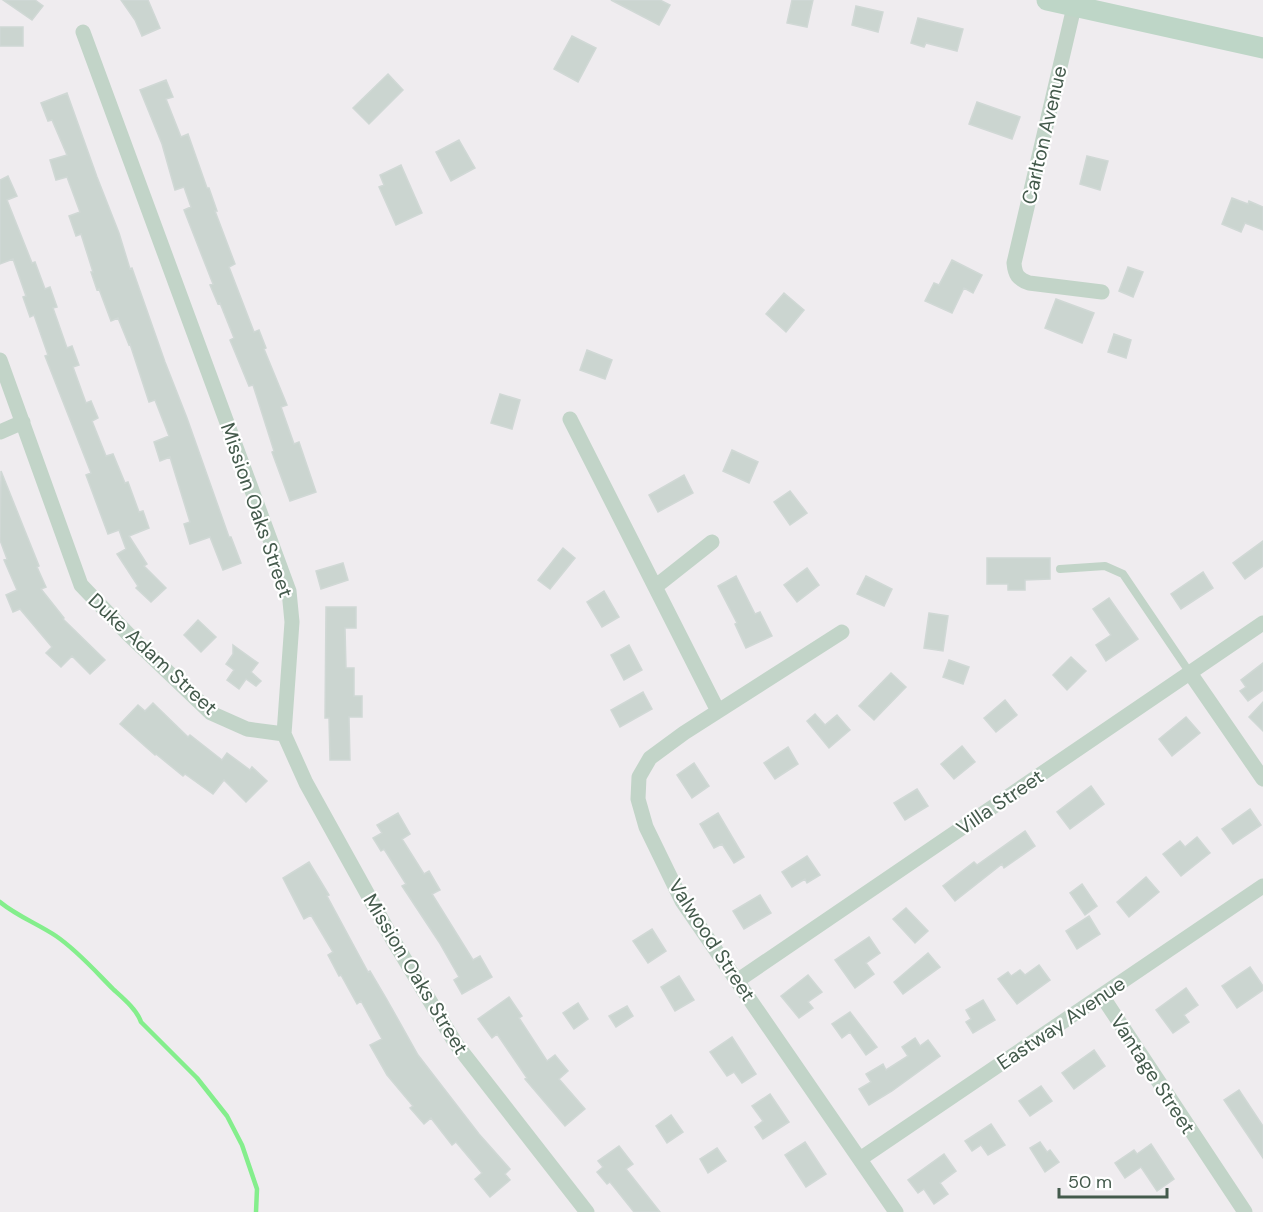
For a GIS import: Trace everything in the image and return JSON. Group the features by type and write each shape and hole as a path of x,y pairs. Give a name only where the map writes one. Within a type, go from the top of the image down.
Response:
{"street":[{"path":"1047,0 1263,48"},
{"name":"Carlton Avenue","path":"1074,6 1014,263 1015,273 1020,279 1029,283 1102,292"},
{"name":"Mission Oaks Street","path":"83,32 288,591 292,622 284,734 306,783 335,836 393,940 456,1044 587,1212"},
{"name":"Duke Adam Street","path":"0,360 81,585 128,634 211,713 247,729 284,734"},
{"path":"570,419 718,711"},
{"path":"0,432 23,422"},
{"path":"654,587 712,542"},
{"name":"Villa Street","path":"737,981 1263,623"},
{"name":"Valwood Street","path":"842,632 684,733 650,758 639,777 638,799 646,827 682,901 896,1212"},
{"path":"1190,674 1263,779"},
{"name":"Eastway Avenue","path":"860,1159 1263,886"},
{"name":"Vantage Street","path":"1102,996 1245,1212"}],"lane":[{"path":"1060,569 1105,566 1123,574 1190,674"}],"building":[{"path":"3,0 35,0 43,6 32,20"},
{"path":"121,0 148,0 160,28 142,36 135,20"},
{"path":"611,0 660,0 670,5 659,25"},
{"path":"792,0 813,0 807,27 787,23"},
{"path":"856,6 883,12 878,32 852,25"},
{"path":"918,18 963,29 957,51 926,43 924,47 911,43"},
{"path":"0,27 23,27 23,46 0,46"},
{"path":"572,36 596,48 578,82 554,69"},
{"path":"388,74 403,90 369,124 353,108"},
{"path":"166,80 173,97 166,99 181,137 188,134 207,188 209,188 235,264 229,267 254,332 259,330 266,348 264,349 287,405 281,407 294,444 299,442 316,492 290,501 272,452 274,451 253,385 249,386 230,340 234,338 210,285 213,284 184,210 191,207 184,187 175,190 162,144 140,90"},
{"path":"67,93 229,537 231,537 241,563 223,570 210,537 190,544 184,524 190,522 170,457 160,461 154,442 169,436 155,400 149,402 130,344 118,318 111,321 99,289 97,290 81,234 76,236 69,216 80,212 67,177 56,180 50,160 67,155 52,120 48,121 41,103"},
{"path":"977,102 1020,117 1012,139 969,124"},
{"path":"459,140 475,168 451,181 436,152"},
{"path":"1087,156 1108,161 1100,190 1080,184"},
{"path":"401,165 422,213 396,225 379,187 384,185 380,175"},
{"path":"8,176 17,196 7,200 32,263 35,262 45,289 50,287 57,307 53,308 67,348 72,346 79,365 73,367 86,403 91,401 98,418 92,421 106,456 113,454 125,483 128,482 139,512 143,511 149,528 129,536 147,564 144,566 166,588 151,602 136,588 138,586 117,554 126,549 119,530 108,534 86,475 91,473 45,356 48,355 34,315 30,317 23,297 26,296 13,259 0,264 0,180"},
{"path":"1232,198 1248,204 1249,201 1263,207 1263,230 1245,223 1241,232 1222,224"},
{"path":"952,260 982,275 973,293 964,288 952,313 925,301 934,283 939,285"},
{"path":"1128,267 1143,272 1133,297 1119,291"},
{"path":"784,293 804,310 786,332 766,314"},
{"path":"1056,299 1094,313 1082,343 1045,328"},
{"path":"1114,334 1131,340 1126,358 1108,352"},
{"path":"587,350 612,360 605,379 580,370"},
{"path":"500,394 520,400 512,429 491,423"},
{"path":"732,450 758,462 749,483 723,471"},
{"path":"1,471 39,566 37,567 46,587 41,589 63,619 105,660 90,674 72,656 61,667 46,653 52,647 20,609 13,612 6,595 17,590 4,560 7,559 0,540"},
{"path":"684,475 693,493 658,512 649,495"},
{"path":"790,491 807,513 790,525 774,502"},
{"path":"1263,541 1263,566 1245,579 1233,563"},
{"path":"563,548 575,558 550,589 538,580"},
{"path":"987,558 1050,558 1050,579 1025,580 1025,590 1008,590 1008,584 987,584"},
{"path":"343,563 348,580 321,589 316,571"},
{"path":"807,568 819,585 797,602 784,585"},
{"path":"1203,572 1213,588 1181,609 1171,594"},
{"path":"736,576 755,614 760,612 772,636 746,648 735,624 737,623 718,586"},
{"path":"866,576 892,589 884,606 857,594"},
{"path":"604,591 619,617 602,627 587,602"},
{"path":"1109,598 1138,639 1106,661 1096,645 1111,635 1093,609"},
{"path":"326,607 356,607 356,628 345,628 346,668 354,668 354,696 362,696 362,717 349,717 350,760 330,760 329,718 325,718"},
{"path":"929,613 948,616 943,651 924,648"},
{"path":"198,620 216,637 201,652 184,635"},
{"path":"233,645 258,663 251,672 261,681 256,686 246,679 239,689 227,680 234,670 226,664 233,654"},
{"path":"629,645 642,670 624,680 611,655"},
{"path":"1071,657 1086,671 1067,690 1053,675"},
{"path":"949,660 969,667 963,684 943,677"},
{"path":"1263,663 1263,690 1248,701 1240,691 1246,687 1241,680"},
{"path":"891,673 906,687 874,720 859,706"},
{"path":"643,692 652,709 620,727 611,710"},
{"path":"1005,700 1017,715 996,732 984,718"},
{"path":"1263,702 1263,731 1249,717"},
{"path":"153,703 188,737 190,735 222,760 227,753 250,770 252,767 267,781 246,802 224,780 213,794 185,774 183,776 120,724 138,705 145,711"},
{"path":"815,714 825,725 837,715 850,730 829,748 807,721"},
{"path":"1186,717 1200,733 1172,756 1159,739"},
{"path":"962,746 975,762 954,779 941,764"},
{"path":"788,747 798,764 775,779 764,763"},
{"path":"694,763 709,786 692,798 677,775"},
{"path":"1091,786 1104,804 1070,829 1057,812"},
{"path":"917,789 928,806 905,820 894,803"},
{"path":"1250,809 1261,825 1233,844 1222,829"},
{"path":"398,813 410,834 402,839 424,874 429,871 440,890 432,894 473,960 480,956 492,977 462,994 454,980 459,977 402,886 406,884 384,849 381,851 373,838 382,833 377,825"},
{"path":"718,813 744,857 734,863 722,844 714,848 700,824"},
{"path":"1025,831 1035,846 1004,868 1002,864 955,901 943,886 974,862 977,865"},
{"path":"1197,837 1210,853 1181,876 1163,854 1180,841 1185,847"},
{"path":"807,856 820,875 807,883 805,879 792,887 782,872"},
{"path":"309,862 329,895 327,896 368,972 370,971 418,1055 479,1134 510,1169 505,1174 510,1180 490,1197 475,1179 482,1173 456,1142 452,1145 431,1118 424,1124 410,1108 413,1106 387,1075 370,1045 382,1039 361,1001 357,1004 341,975 339,976 328,955 333,952 311,915 304,919 283,878"},
{"path":"1146,877 1159,892 1129,917 1117,902"},
{"path":"1082,884 1097,906 1085,915 1070,893"},
{"path":"760,895 771,913 744,929 733,911"},
{"path":"906,908 928,931 915,943 893,919"},
{"path":"1089,916 1100,934 1077,949 1066,931"},
{"path":"652,929 666,951 648,963 633,941"},
{"path":"869,937 880,953 866,963 874,974 855,988 835,960"},
{"path":"928,953 940,967 903,994 894,982"},
{"path":"1039,965 1050,980 1017,1004 998,979 1008,972 1011,976 1020,970 1025,975"},
{"path":"1250,967 1263,986 1263,990 1237,1008 1222,986"},
{"path":"808,975 822,992 808,1002 813,1008 799,1018 781,996"},
{"path":"679,976 694,1000 675,1011 661,987"},
{"path":"1186,988 1198,1005 1184,1015 1189,1022 1173,1033 1156,1010"},
{"path":"509,997 522,1016 519,1018 547,1061 555,1055 568,1071 559,1079 585,1109 565,1126 525,1079 527,1078 497,1034 492,1038 478,1019"},
{"path":"983,1000 995,1020 973,1033 966,1022 971,1019 966,1010"},
{"path":"578,1003 588,1019 574,1029 563,1013"},
{"path":"627,1006 633,1016 616,1027 609,1016"},
{"path":"850,1012 877,1047 866,1055 850,1032 842,1038 832,1024"},
{"path":"732,1037 756,1074 742,1083 734,1072 727,1076 710,1052"},
{"path":"915,1038 920,1046 928,1040 940,1056 869,1105 859,1089 871,1082 866,1074 883,1064 886,1070 908,1056 902,1047"},
{"path":"1094,1050 1105,1066 1074,1089 1062,1073"},
{"path":"1041,1086 1052,1101 1030,1116 1019,1101"},
{"path":"1239,1090 1263,1126 1263,1158 1224,1100"},
{"path":"770,1094 789,1122 763,1139 755,1127 763,1121 752,1106"},
{"path":"671,1115 683,1132 667,1143 656,1126"},
{"path":"991,1124 1005,1145 988,1155 981,1145 972,1151 965,1141"},
{"path":"805,1142 826,1174 806,1187 785,1155"},
{"path":"1040,1142 1047,1152 1050,1150 1059,1162 1045,1172 1030,1148"},
{"path":"1151,1144 1174,1179 1157,1191 1141,1167 1125,1178 1115,1163 1134,1150 1137,1154"},
{"path":"619,1146 633,1164 626,1169 660,1212 634,1212 610,1182 607,1184 597,1172 603,1167 598,1161"},
{"path":"717,1148 726,1161 708,1173 700,1159"},
{"path":"944,1154 956,1171 940,1183 948,1194 934,1204 924,1189 918,1193 908,1180"}],"waterway":[{"path":"0,902 72,948 130,1005 141,1022 197,1078 227,1116 242,1145 257,1189 256,1212"}]}
